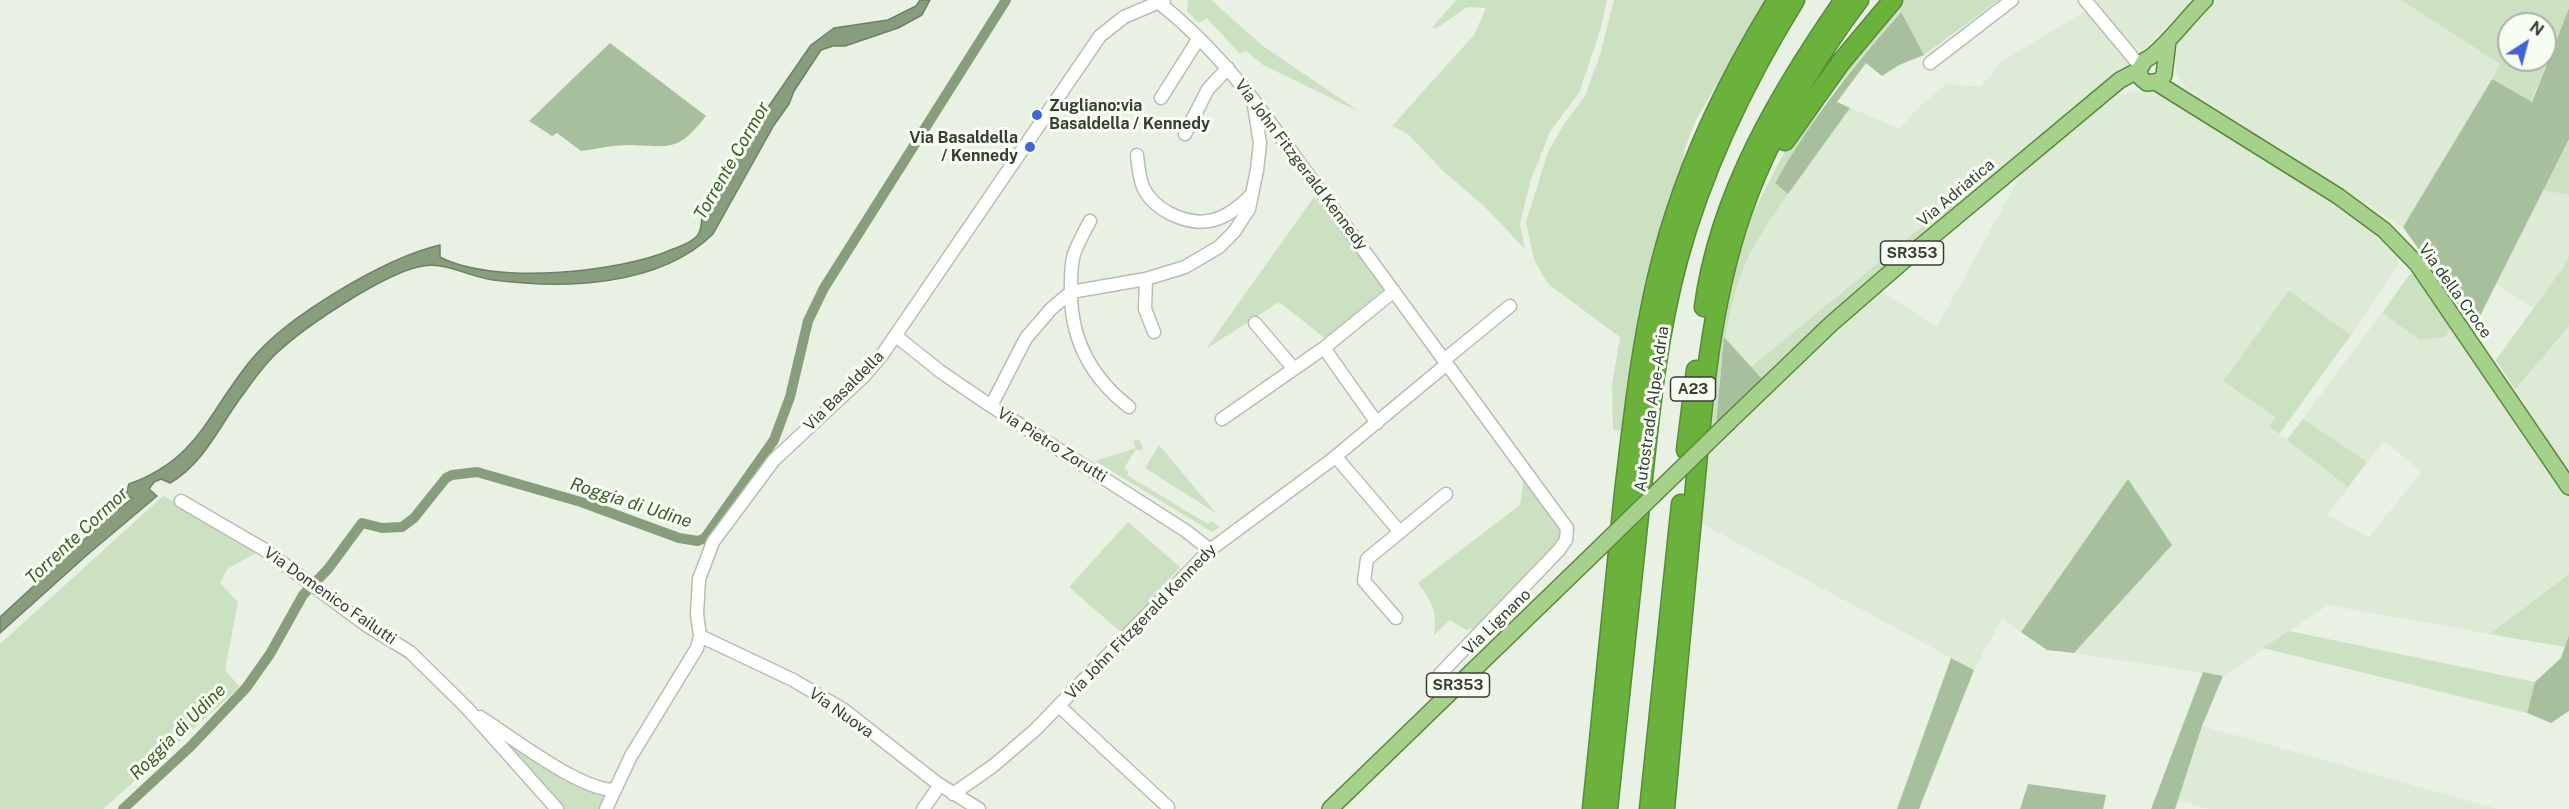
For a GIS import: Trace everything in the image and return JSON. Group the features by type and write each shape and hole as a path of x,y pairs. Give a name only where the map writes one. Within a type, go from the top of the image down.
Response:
{"highway":[{"name":"Autostrada Alpe-Adria","path":"1592,809 1637,383 1653,295 1673,218 1700,147 1751,42 1777,0"},
{"name":"Autostrada Alpe-Adria","path":"1608,809 1653,381 1669,296 1679,258 1716,153 1766,48 1795,0"},
{"name":"A23","path":"1649,809 1690,413 1706,296 1724,225 1754,152 1790,81 1844,0"},
{"name":"A23","path":"1665,809 1697,461 1716,302 1747,197 1772,143 1801,89 1859,0"},
{"name":"A23","path":"1736,236 1793,128 1841,62 1893,0"}],"main road":[{"name":"Via Adriatica","path":"1585,562 1831,324 1923,244 2120,80 2152,71 2169,38 2205,0"},
{"name":"Via della Croce","path":"2152,71 2181,96 2361,212 2390,236 2416,264 2569,487"},
{"name":"Via Lignano","path":"1330,809 1585,562"}],"street":[{"path":"1930,63 2012,0"},
{"name":"Via John Fitzgerald Kennedy","path":"1160,1 1199,38 1252,98 1563,522 1567,534 1559,550 1440,674 1449,694"},
{"name":"Via Basaldella","path":"606,809 631,756 687,667 700,636 699,579 713,542 774,460 864,376 897,336 1100,36 1124,17 1160,1"},
{"name":"Via della Croce","path":"2088,1 2152,71"},
{"path":"1161,98 1199,38"},
{"name":"Via John Fitzgerald Kennedy","path":"1185,134 1208,90 1228,69"},
{"path":"992,406 1026,338 1051,309 1071,292 1146,279 1185,267 1219,246 1245,219 1252,194 1260,143 1252,98"},
{"path":"1137,155 1143,187 1151,200 1163,210 1192,223 1221,218 1237,209 1252,194"},
{"path":"1090,221 1074,254 1071,267 1075,334 1082,352 1104,385 1129,407"},
{"path":"1146,279 1145,309 1154,332"},
{"path":"1222,419 1324,348 1394,291"},
{"name":"Via John Fitzgerald Kennedy","path":"953,794 993,766 1035,730 1210,550 1336,457 1510,306"},
{"path":"1255,323 1294,369"},
{"name":"Via Pietro Zorutti","path":"897,336 941,372 1186,531 1210,550"},
{"path":"1324,348 1377,423"},
{"path":"1336,457 1400,532"},
{"path":"1396,618 1364,581 1367,560 1446,494"},
{"name":"Via Domenico Failutti","path":"181,501 265,550 314,584 366,625 410,652 466,707"},
{"name":"Via Nuova","path":"700,636 793,680 844,710 940,785 975,808"},
{"path":"1059,706 1168,807"},
{"path":"466,707 571,775 604,790 615,790"},
{"path":"466,707 557,809"},
{"path":"923,809 940,785"}],"shaded area":[{"path":"920,0 930,0 922,15 898,28 845,46 833,46 821,50 774,125 713,234 691,252 666,265 609,280 580,283 521,283 493,280 447,267 428,265 403,272 366,290 326,315 279,351 239,400 209,446 191,467 170,483 161,479 154,482 149,489 157,496 0,633 0,617 114,512 133,498 125,496 129,484 153,474 187,447 251,360 288,325 312,308 392,262 440,245 440,257 463,266 523,273 590,269 622,264 686,244 699,233 703,214 762,116 811,45 834,28 888,20 916,6"},
{"path":"1188,0 1211,0 1263,46 1360,112 1263,65 1246,51 1240,54 1207,18 1199,23 1187,11"},
{"path":"1456,0 1607,0 1601,28 1579,93 1551,130 1531,179 1520,224 1525,249 1483,205 1443,171 1409,135 1392,126 1474,35 1486,8 1467,7 1437,28 1432,28"},
{"path":"1614,0 1766,0 1696,120 1685,147 1680,176 1651,266 1636,336 1621,431 1613,430 1612,385 1620,337 1548,284 1534,260 1526,222 1548,152 1564,124 1585,96 1600,55"},
{"path":"1900,0 1999,0 1924,55 1900,12 1829,96 1775,182 1788,194 1759,238 1741,274 1725,338 1716,424 1705,433 1722,318 1738,254 1753,213 1790,141"},
{"path":"2097,0 2194,0 2143,50 2131,46 2095,2"},
{"path":"2218,0 2401,0 2497,62 2497,69 2403,227 2187,89 2176,72 2175,54 2177,44"},
{"path":"2401,0 2569,0 2569,8 2557,38 2557,12 2497,12 2497,62"},
{"path":"2569,8 2569,139 2474,328 2403,227 2492,79 2532,102 2544,72 2557,72 2557,38"},
{"path":"2087,10 2130,63 1959,203 1953,197 1929,217 1929,221 1751,367 1724,337 1737,285 1763,228 1850,108 1900,129 1914,111 1947,84 1980,87 2004,60"},
{"path":"1901,12 1924,55 1899,65 1882,76 1866,63 1837,102 1850,108 1788,194 1775,183 1789,159 1834,94"},
{"path":"610,43 706,116 688,136 672,145 622,145 581,151 557,133 552,136 529,121"},
{"path":"2497,70 2497,72 2543,72 2531,102 2492,79"},
{"path":"2143,90 2163,94 2340,207 2362,223 2399,258 2397,267 2351,335 2289,292 2223,381 2276,418 2269,427 2287,440 2382,313 2420,340 2452,327 2569,496 2569,574 2490,634 2328,605 2223,676 2074,653 2171,545 2128,480 2021,632 2002,618 1974,670 1699,522 1704,460 1879,290 1937,327 2027,164 2115,97","holes":["2384,441 2422,472 2369,537 2327,515"]},
{"path":"2569,139 2569,195 2543,190"},
{"path":"2543,190 2569,195 2569,254 2565,265 2534,308 2496,284"},
{"path":"1953,196 1959,203 1763,380 1751,367 1929,221 1929,217"},
{"path":"1314,197 1384,289 1326,339 1279,302 1206,349"},
{"path":"2569,254 2569,326 2515,390 2496,360 2565,265"},
{"path":"2416,273 2452,327 2445,337 2420,340 2382,313 2409,275"},
{"path":"2289,291 2351,335 2279,434 2269,427 2275,417 2223,381"},
{"path":"2569,326 2569,472 2515,391"},
{"path":"1724,337 1763,380 1716,424"},
{"path":"2303,419 2367,462 2348,487 2287,440"},
{"path":"1139,439 1143,448 1141,451 1136,449 1124,468 1129,471 1127,475 1208,524 1211,521 1220,527 1212,532 1095,461 1136,448 1133,441"},
{"path":"1159,445 1216,513 1145,468"},
{"path":"1524,476 1558,522 1562,531 1558,541 1476,628 1466,630 1450,620 1434,635 1435,620 1432,607 1418,583 1520,505"},
{"path":"2128,479 2172,545 2074,653 2047,650 2021,632"},
{"path":"163,496 223,525 258,552 227,569 220,583 238,602 225,670 240,687 103,809 0,809 0,644"},
{"path":"1128,522 1180,567 1122,633 1069,587"},
{"path":"2569,574 2569,635 2565,647 2490,634"},
{"path":"2289,631 2535,682 2527,713 2263,648"},
{"path":"2569,635 2569,711 2551,723 2527,713 2535,682 2561,658"},
{"path":"1951,658 1974,670 1919,809 1897,809"},
{"path":"2203,672 2223,676 2202,726 2175,809 2151,809"},
{"path":"466,707 571,775 615,790 606,809 557,809"},
{"path":"2202,726 2498,809 2209,809 2177,800"},
{"path":"2028,784 2106,795 2103,809 2020,809"}],"waterway":[{"name":"Roggia di Udine","path":"123,809 191,746 246,688 270,654 303,595 328,569 362,523 382,528 402,527 414,518 446,478 452,475 477,472 581,502 679,538 698,541 705,538 774,440 790,397 808,321 824,288 1006,0"}],"place":[{"name":"Zugliano:via Basaldella / Kennedy","path":"1037,115"},
{"name":"Via Basaldella / Kennedy","path":"1030,147"}],"water label":[{"name":"Torrente Cormor","path":"732,161"},
{"name":"Torrente Cormor","path":"77,536"}]}
